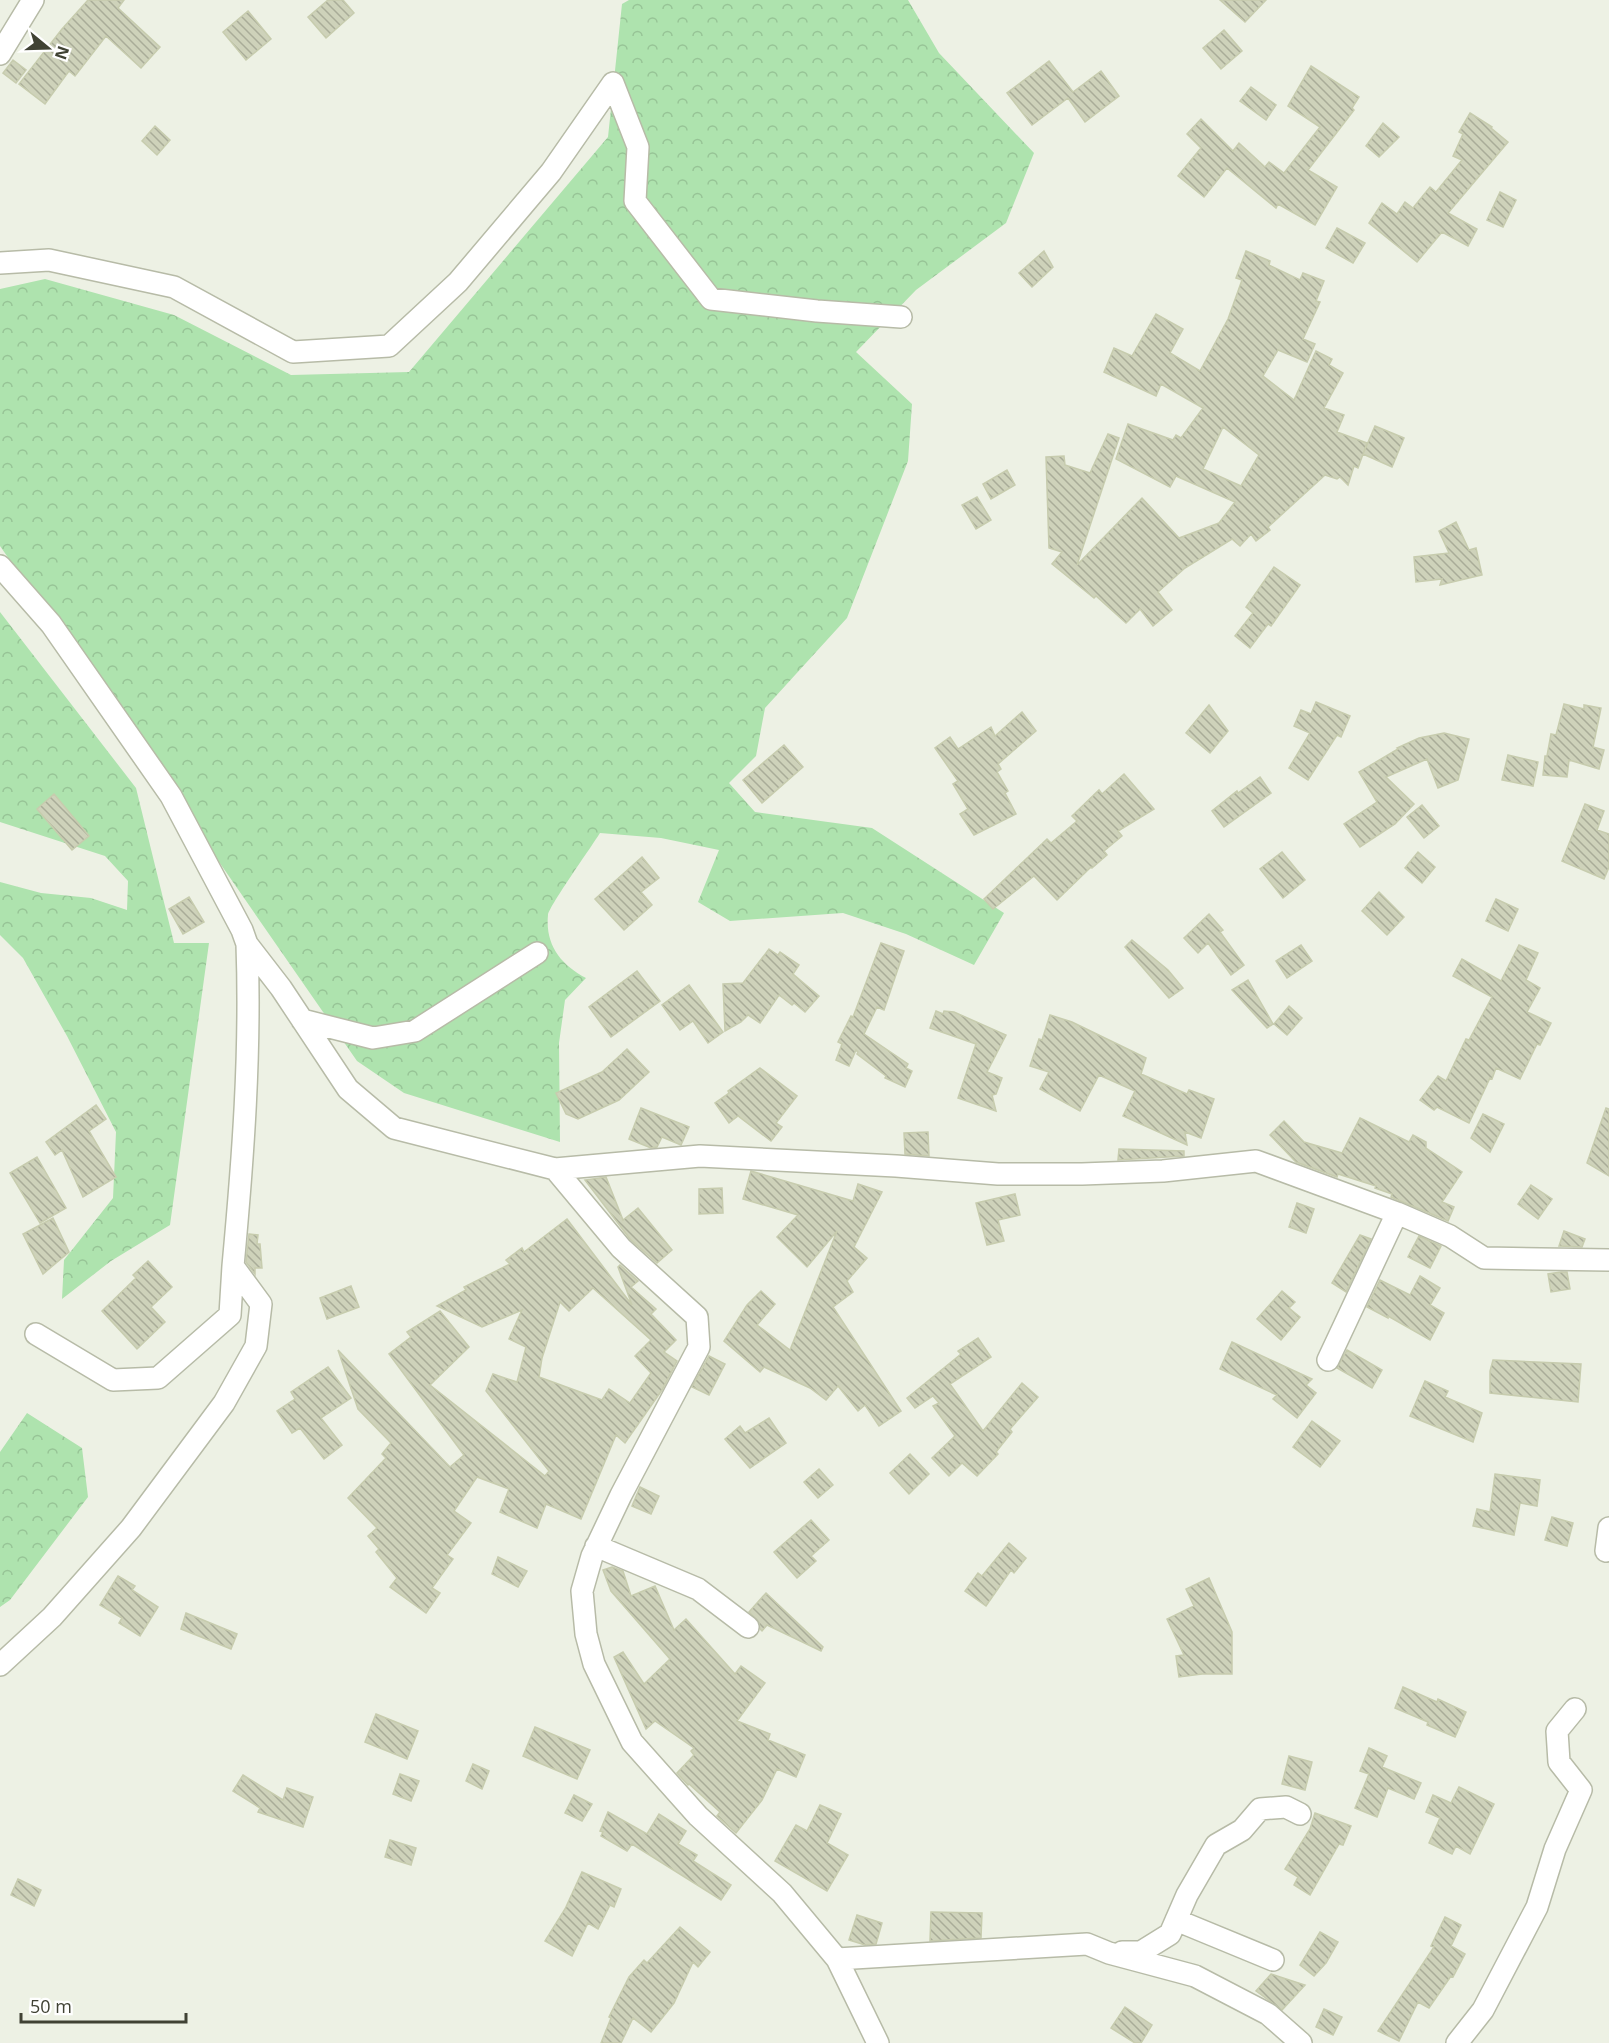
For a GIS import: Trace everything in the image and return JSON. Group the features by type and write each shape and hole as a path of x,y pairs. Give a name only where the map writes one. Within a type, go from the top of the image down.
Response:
{"street":[{"path":"0,54 33,0"},
{"path":"0,263 50,260 174,287 293,352 389,346 458,282 551,172 613,83 638,147 635,201 711,299 817,311 902,317"},
{"path":"0,566 51,624 171,796 242,930 247,944 249,1012 245,1130 230,1315 159,1378 113,1380 36,1334"},
{"path":"247,944 281,988 348,1089 394,1128 555,1169 700,1156 896,1166 998,1174 1163,1171 1256,1161 1397,1213 1450,1236 1485,1258 1609,1260"},
{"path":"302,1020 373,1038 414,1030 537,953"},
{"path":"555,1169 621,1248 697,1317 699,1347 621,1495 597,1546 582,1591 586,1634 594,1664 632,1742 698,1816 782,1893 837,1959 878,2043"},
{"path":"1328,1360 1397,1213"},
{"path":"0,1665 52,1617 131,1528 224,1403 256,1346 261,1304 233,1266"},
{"path":"1606,1551 1609,1528"},
{"path":"597,1546 698,1589 748,1627"},
{"path":"1457,2043 1482,2010 1537,1907 1556,1849 1581,1790 1559,1762 1557,1731 1575,1709"},
{"path":"1109,1953 1142,1952 1170,1934 1187,1895 1216,1845 1242,1830 1260,1809 1286,1807 1300,1814"},
{"path":"1176,1920 1273,1960"},
{"path":"837,1959 1087,1944 1109,1953 1195,1977 1268,2014 1301,2043"}],"green space":[{"path":"629,0 908,0 939,53 1034,153 1006,223 916,290 856,352 912,404 908,461 847,618 765,708 756,756 729,783 755,812 872,828 1004,913 974,965 906,934 843,913 730,921 698,902 719,850 661,838 600,833 548,915 549,936 556,953 569,967 586,978 565,1000 559,1043 560,1142 404,1093 357,1061 0,546 0,289 45,279 174,315 291,375 409,372 608,137 622,4"},
{"path":"0,612 136,788 174,943 209,943 170,1225 111,1261 62,1299 64,1260 113,1198 116,1132 67,1036 23,958 0,935 0,882 41,893 91,898 127,910 128,881 105,856 0,822"},
{"path":"27,1413 82,1448 88,1497 10,1600 0,1607 0,1452"}],"building":[{"path":"88,0 124,0 118,8 160,47 141,68 106,36 75,76 69,71 45,104 19,84"},
{"path":"328,0 343,0 354,13 326,38 308,17"},
{"path":"1220,0 1266,0 1245,22"},
{"path":"248,11 271,39 246,60 223,32"},
{"path":"1224,30 1242,51 1221,69 1203,48"},
{"path":"13,60 26,70 16,83 3,73"},
{"path":"1049,61 1073,92 1101,71 1119,96 1085,122 1068,98 1032,125 1007,93"},
{"path":"1311,66 1359,97 1352,108 1354,110 1308,170 1337,187 1315,225 1278,204 1276,208 1227,168 1204,197 1178,176 1201,148 1187,134 1201,119 1233,151 1239,143 1265,167 1269,162 1284,173 1320,127 1288,106"},
{"path":"1251,87 1276,105 1266,120 1240,101"},
{"path":"1470,113 1492,127 1508,142 1448,213 1477,229 1468,246 1442,232 1417,262 1369,223 1382,203 1397,214 1405,202 1413,208 1430,187 1436,192 1462,160 1453,156 1463,134 1459,132"},
{"path":"1383,123 1399,137 1379,157 1366,146"},
{"path":"155,126 170,140 157,155 142,141"},
{"path":"1500,192 1516,200 1503,227 1487,220"},
{"path":"1337,228 1365,243 1353,263 1326,248"},
{"path":"1044,251 1053,267 1032,287 1019,273"},
{"path":"1246,251 1270,261 1269,265 1300,280 1303,273 1324,281 1316,301 1320,302 1303,339 1315,344 1307,362 1278,350 1263,376 1294,400 1316,351 1332,359 1329,365 1343,373 1324,408 1344,415 1337,432 1367,443 1358,468 1354,466 1348,485 1340,477 1337,479 1325,475 1268,527 1270,530 1256,541 1251,534 1240,546 1232,539 1185,568 1158,592 1172,610 1153,626 1140,609 1126,623 1096,596 1094,598 1052,564 1062,552 1049,548 1046,457 1064,456 1065,465 1090,473 1108,434 1119,438 1077,565 1142,498 1179,538 1219,523 1235,502 1176,476 1170,487 1116,459 1128,424 1173,440 1176,435 1181,438 1203,408 1161,384 1156,396 1104,372 1114,348 1132,356 1156,314 1183,329 1170,353 1200,371 1228,319 1242,280 1236,278","holes":["1223,427 1259,455 1241,486 1203,469"]},
{"path":"1375,426 1404,438 1392,467 1363,454"},
{"path":"1007,470 1015,485 991,499 983,484"},
{"path":"977,497 991,520 976,529 962,505"},
{"path":"1456,522 1469,550 1476,548 1482,575 1440,585 1442,579 1416,582 1414,557 1449,553 1439,531"},
{"path":"1274,567 1300,585 1271,626 1268,624 1250,648 1235,636 1253,613 1246,607"},
{"path":"1316,702 1350,716 1341,737 1337,735 1308,780 1289,768 1310,733 1294,726 1301,710 1311,714"},
{"path":"1564,704 1584,709 1584,705 1601,708 1593,747 1604,750 1599,769 1569,760 1567,777 1543,775 1551,734 1556,735"},
{"path":"1209,705 1228,731 1210,753 1186,733"},
{"path":"1022,712 1036,731 998,764 1001,769 997,772 1008,791 1005,793 1016,814 974,835 960,814 968,809 953,784 958,781 935,748 950,737 958,749 991,727 995,736"},
{"path":"1444,733 1469,739 1458,780 1438,788 1427,759 1386,777 1414,804 1395,824 1360,847 1344,824 1377,802 1359,772 1397,748 1419,738"},
{"path":"784,745 803,767 762,803 743,780"},
{"path":"1508,755 1538,762 1533,786 1502,780"},
{"path":"1124,774 1154,809 1118,831 1122,836 1104,851 1107,855 1057,900 1034,876 993,909 984,899 1047,839 1051,843 1077,821 1072,816 1099,790 1102,794"},
{"path":"1260,777 1271,793 1224,827 1212,811 1237,791 1238,793"},
{"path":"54,794 89,836 72,850 37,809"},
{"path":"1585,804 1604,811 1597,830 1609,834 1609,867 1604,879 1562,861"},
{"path":"1422,805 1439,826 1424,838 1407,817"},
{"path":"1282,852 1305,880 1283,898 1260,869"},
{"path":"1418,852 1435,867 1422,883 1405,868"},
{"path":"642,857 659,878 641,892 652,905 624,930 595,899"},
{"path":"1379,892 1404,917 1387,935 1362,911"},
{"path":"189,897 204,922 183,934 169,909"},
{"path":"1496,899 1518,909 1508,931 1486,921"},
{"path":"1209,914 1223,930 1220,932 1244,965 1231,975 1208,943 1198,953 1184,938"},
{"path":"1132,940 1168,970 1183,988 1169,998 1125,947"},
{"path":"881,943 904,951 884,1010 877,1007 864,1034 908,1064 906,1068 912,1071 905,1087 885,1078 886,1076 857,1054 856,1050 849,1066 836,1060 842,1044 838,1042 851,1016 853,1017"},
{"path":"1301,945 1312,961 1287,978 1276,961"},
{"path":"1519,945 1538,953 1526,980 1540,988 1527,1012 1551,1023 1540,1045 1537,1044 1520,1079 1496,1068 1469,1123 1437,1107 1434,1110 1420,1100 1438,1076 1446,1081 1466,1039 1469,1040 1492,997 1453,976 1462,959 1501,981"},
{"path":"769,949 778,955 780,952 799,965 793,974 819,996 805,1012 779,995 760,1023 748,1015 725,1031 723,984 743,983"},
{"path":"637,971 660,1001 611,1037 589,1007"},
{"path":"1248,980 1273,1024 1267,1028 1232,990"},
{"path":"689,985 723,1032 708,1043 693,1021 680,1030 662,1005"},
{"path":"1289,1006 1302,1018 1287,1035 1274,1024"},
{"path":"936,1011 943,1014 944,1011 954,1012 1006,1035 987,1072 1002,1078 996,1094 992,1095 996,1111 958,1098 976,1044 930,1028"},
{"path":"1050,1015 1072,1022 1146,1058 1141,1074 1187,1094 1189,1090 1214,1099 1201,1138 1185,1132 1187,1145 1123,1116 1135,1091 1099,1075 1080,1111 1040,1089 1049,1072 1030,1066"},
{"path":"627,1049 649,1072 619,1100 578,1119 566,1114 556,1093 602,1072"},
{"path":"760,1068 797,1096 776,1123 782,1127 771,1141 738,1116 729,1123 715,1103"},
{"path":"96,1105 106,1119 89,1131 116,1177 83,1197 62,1150 55,1155 46,1142"},
{"path":"641,1108 689,1127 681,1145 662,1137 657,1147 651,1148 629,1139"},
{"path":"1606,1108 1609,1109 1609,1176 1587,1163"},
{"path":"1483,1114 1504,1124 1490,1152 1471,1138"},
{"path":"1360,1118 1409,1142 1413,1135 1426,1142 1426,1148 1462,1172 1442,1202 1454,1207 1448,1221 1391,1197 1392,1194 1375,1188 1376,1186 1338,1174 1337,1177 1296,1162 1270,1135 1284,1121 1304,1142 1342,1153"},
{"path":"928,1132 929,1156 905,1154 904,1133"},
{"path":"1119,1149 1184,1151 1184,1156 1118,1160"},
{"path":"37,1157 66,1208 40,1223 10,1173"},
{"path":"751,1171 853,1201 858,1184 882,1192 854,1247 867,1258 847,1281 853,1292 833,1307 901,1411 879,1426 865,1405 858,1411 838,1386 826,1400 810,1388 764,1367 760,1372 724,1341 747,1305 761,1291 775,1304 757,1325 790,1350 837,1231 807,1267 777,1237 798,1215 743,1199"},
{"path":"606,1177 623,1220 638,1208 672,1250 657,1263 630,1239 585,1180"},
{"path":"1531,1185 1552,1199 1538,1219 1518,1204"},
{"path":"722,1188 723,1213 699,1214 699,1189"},
{"path":"1015,1194 1020,1215 998,1220 1004,1241 987,1245 976,1203"},
{"path":"1297,1203 1314,1209 1306,1233 1289,1227"},
{"path":"53,1218 69,1252 43,1274 23,1234"},
{"path":"567,1219 632,1305 618,1267 620,1265 638,1281 631,1287 656,1309 651,1314 676,1340 664,1352 677,1361 662,1390 625,1443 616,1435 581,1519 546,1504 537,1528 500,1512 509,1489 477,1477 454,1511 471,1523 447,1555 453,1559 432,1588 440,1593 426,1613 390,1587 397,1578 376,1552 379,1549 368,1536 377,1528 348,1498 386,1458 382,1454 391,1443 358,1409 338,1350 450,1467 464,1455 389,1354 411,1337 407,1332 440,1311 469,1347 430,1385 545,1476 549,1471 486,1391 493,1374 517,1382 526,1347 509,1339 522,1310 482,1327 437,1306 466,1290 464,1287 510,1264 506,1260 522,1248 524,1252","holes":["593,1288 651,1340 635,1356 651,1373 630,1403 609,1389 602,1400 539,1377 542,1358 560,1302 569,1311"]},
{"path":"1564,1231 1585,1239 1582,1247 1559,1246"},
{"path":"249,1234 258,1235 257,1244 260,1244 262,1268 255,1268 255,1274 246,1262"},
{"path":"1360,1235 1371,1239 1346,1292 1332,1283"},
{"path":"1419,1236 1441,1246 1430,1268 1408,1257"},
{"path":"148,1261 172,1287 151,1307 165,1322 137,1349 102,1311 136,1278 133,1275"},
{"path":"1567,1272 1570,1289 1551,1292 1548,1274"},
{"path":"1420,1276 1440,1288 1430,1305 1444,1313 1430,1340 1367,1307 1380,1280 1410,1295"},
{"path":"351,1286 359,1307 327,1319 320,1298"},
{"path":"1282,1291 1295,1302 1289,1308 1300,1317 1281,1340 1257,1319"},
{"path":"978,1338 991,1357 950,1384 983,1431 1022,1383 1038,1397 1010,1429 1012,1432 996,1452 998,1454 977,1476 962,1463 949,1476 932,1458 955,1436 933,1406 939,1403 933,1396 915,1408 907,1398 961,1354 958,1351"},
{"path":"1232,1342 1312,1379 1306,1385 1316,1393 1297,1418 1273,1399 1277,1395 1220,1369"},
{"path":"1347,1350 1382,1370 1372,1388 1337,1368"},
{"path":"709,1356 725,1364 709,1395 692,1387"},
{"path":"1493,1360 1581,1364 1578,1402 1490,1393 1490,1371"},
{"path":"328,1367 351,1398 321,1418 342,1445 324,1459 300,1428 292,1433 277,1411 295,1399 291,1392"},
{"path":"1425,1381 1448,1391 1445,1397 1482,1413 1473,1442 1410,1416"},
{"path":"769,1418 786,1443 750,1468 725,1439 740,1426 745,1433"},
{"path":"1312,1421 1340,1441 1320,1467 1293,1447"},
{"path":"910,1454 929,1474 909,1494 890,1473"},
{"path":"819,1469 833,1485 818,1498 804,1482"},
{"path":"1495,1474 1540,1480 1537,1506 1520,1503 1514,1535 1473,1526 1477,1509 1490,1512"},
{"path":"640,1487 659,1496 651,1514 632,1506"},
{"path":"1552,1517 1573,1523 1567,1546 1545,1540"},
{"path":"811,1520 829,1540 811,1556 816,1561 797,1578 774,1552"},
{"path":"1009,1543 1026,1558 1014,1573 1011,1570 986,1606 965,1591 978,1573 982,1576"},
{"path":"498,1557 527,1571 518,1587 492,1574"},
{"path":"612,1567 623,1571 631,1596 655,1586 674,1630 686,1619 735,1674 741,1666 765,1683 737,1721 770,1734 768,1740 805,1755 796,1777 777,1769 762,1800 736,1833 717,1816 720,1812 677,1773 694,1755 691,1751 694,1748 655,1721 646,1729 614,1657 623,1652 644,1684 670,1659 611,1591 603,1570"},
{"path":"118,1576 135,1586 132,1590 158,1607 140,1636 119,1623 122,1618 100,1605"},
{"path":"1209,1578 1232,1632 1232,1674 1179,1677 1176,1656 1184,1655 1167,1619 1194,1606 1186,1589"},
{"path":"766,1593 823,1647 821,1651 767,1625 762,1631 760,1629 759,1622 749,1612"},
{"path":"186,1613 237,1634 231,1649 181,1629"},
{"path":"1403,1687 1466,1712 1455,1737 1395,1708"},
{"path":"376,1714 418,1731 407,1759 365,1742"},
{"path":"535,1727 590,1750 577,1779 523,1756"},
{"path":"1369,1748 1387,1756 1382,1767 1421,1783 1414,1799 1388,1788 1377,1817 1355,1808 1369,1774 1360,1771"},
{"path":"1289,1756 1312,1762 1305,1790 1282,1784"},
{"path":"473,1764 489,1771 482,1789 466,1781"},
{"path":"400,1774 419,1781 411,1801 393,1794"},
{"path":"243,1775 283,1800 287,1788 313,1797 303,1827 258,1812 260,1808 233,1791"},
{"path":"1459,1787 1494,1804 1470,1854 1456,1846 1452,1854 1429,1843 1440,1818 1426,1812 1433,1795 1451,1803"},
{"path":"574,1795 592,1804 582,1821 565,1813"},
{"path":"820,1805 841,1814 827,1843 848,1855 827,1891 775,1861 796,1825 807,1831"},
{"path":"608,1812 647,1834 659,1814 686,1831 678,1844 697,1855 693,1861 731,1885 721,1900 632,1844 627,1851 601,1836 603,1832 600,1831"},
{"path":"1315,1813 1351,1826 1343,1845 1339,1844 1310,1895 1294,1885 1298,1877 1285,1869 1310,1829"},
{"path":"390,1840 416,1848 411,1865 385,1857"},
{"path":"582,1872 621,1889 614,1907 610,1905 598,1929 588,1923 572,1956 545,1941 565,1909"},
{"path":"18,1879 41,1890 34,1906 11,1895"},
{"path":"931,1912 982,1913 981,1938 930,1941"},
{"path":"857,1915 882,1923 876,1944 865,1945 849,1940"},
{"path":"1445,1917 1461,1925 1451,1946 1465,1954 1453,1977 1451,1976 1429,2008 1418,2002 1399,2041 1378,2031 1434,1947 1431,1946"},
{"path":"680,1927 710,1952 698,1967 693,1962 674,2003 651,2032 633,2018 621,2043 601,2043 611,2018 609,2017 629,1977 644,1960 647,1963"},
{"path":"1320,1932 1338,1942 1326,1963 1314,1976 1300,1965"},
{"path":"1271,1974 1305,1985 1282,2010 1256,1991"},
{"path":"1125,2007 1152,2025 1141,2043 1135,2043 1111,2028"},
{"path":"1324,2009 1342,2017 1333,2035 1316,2027"}]}
